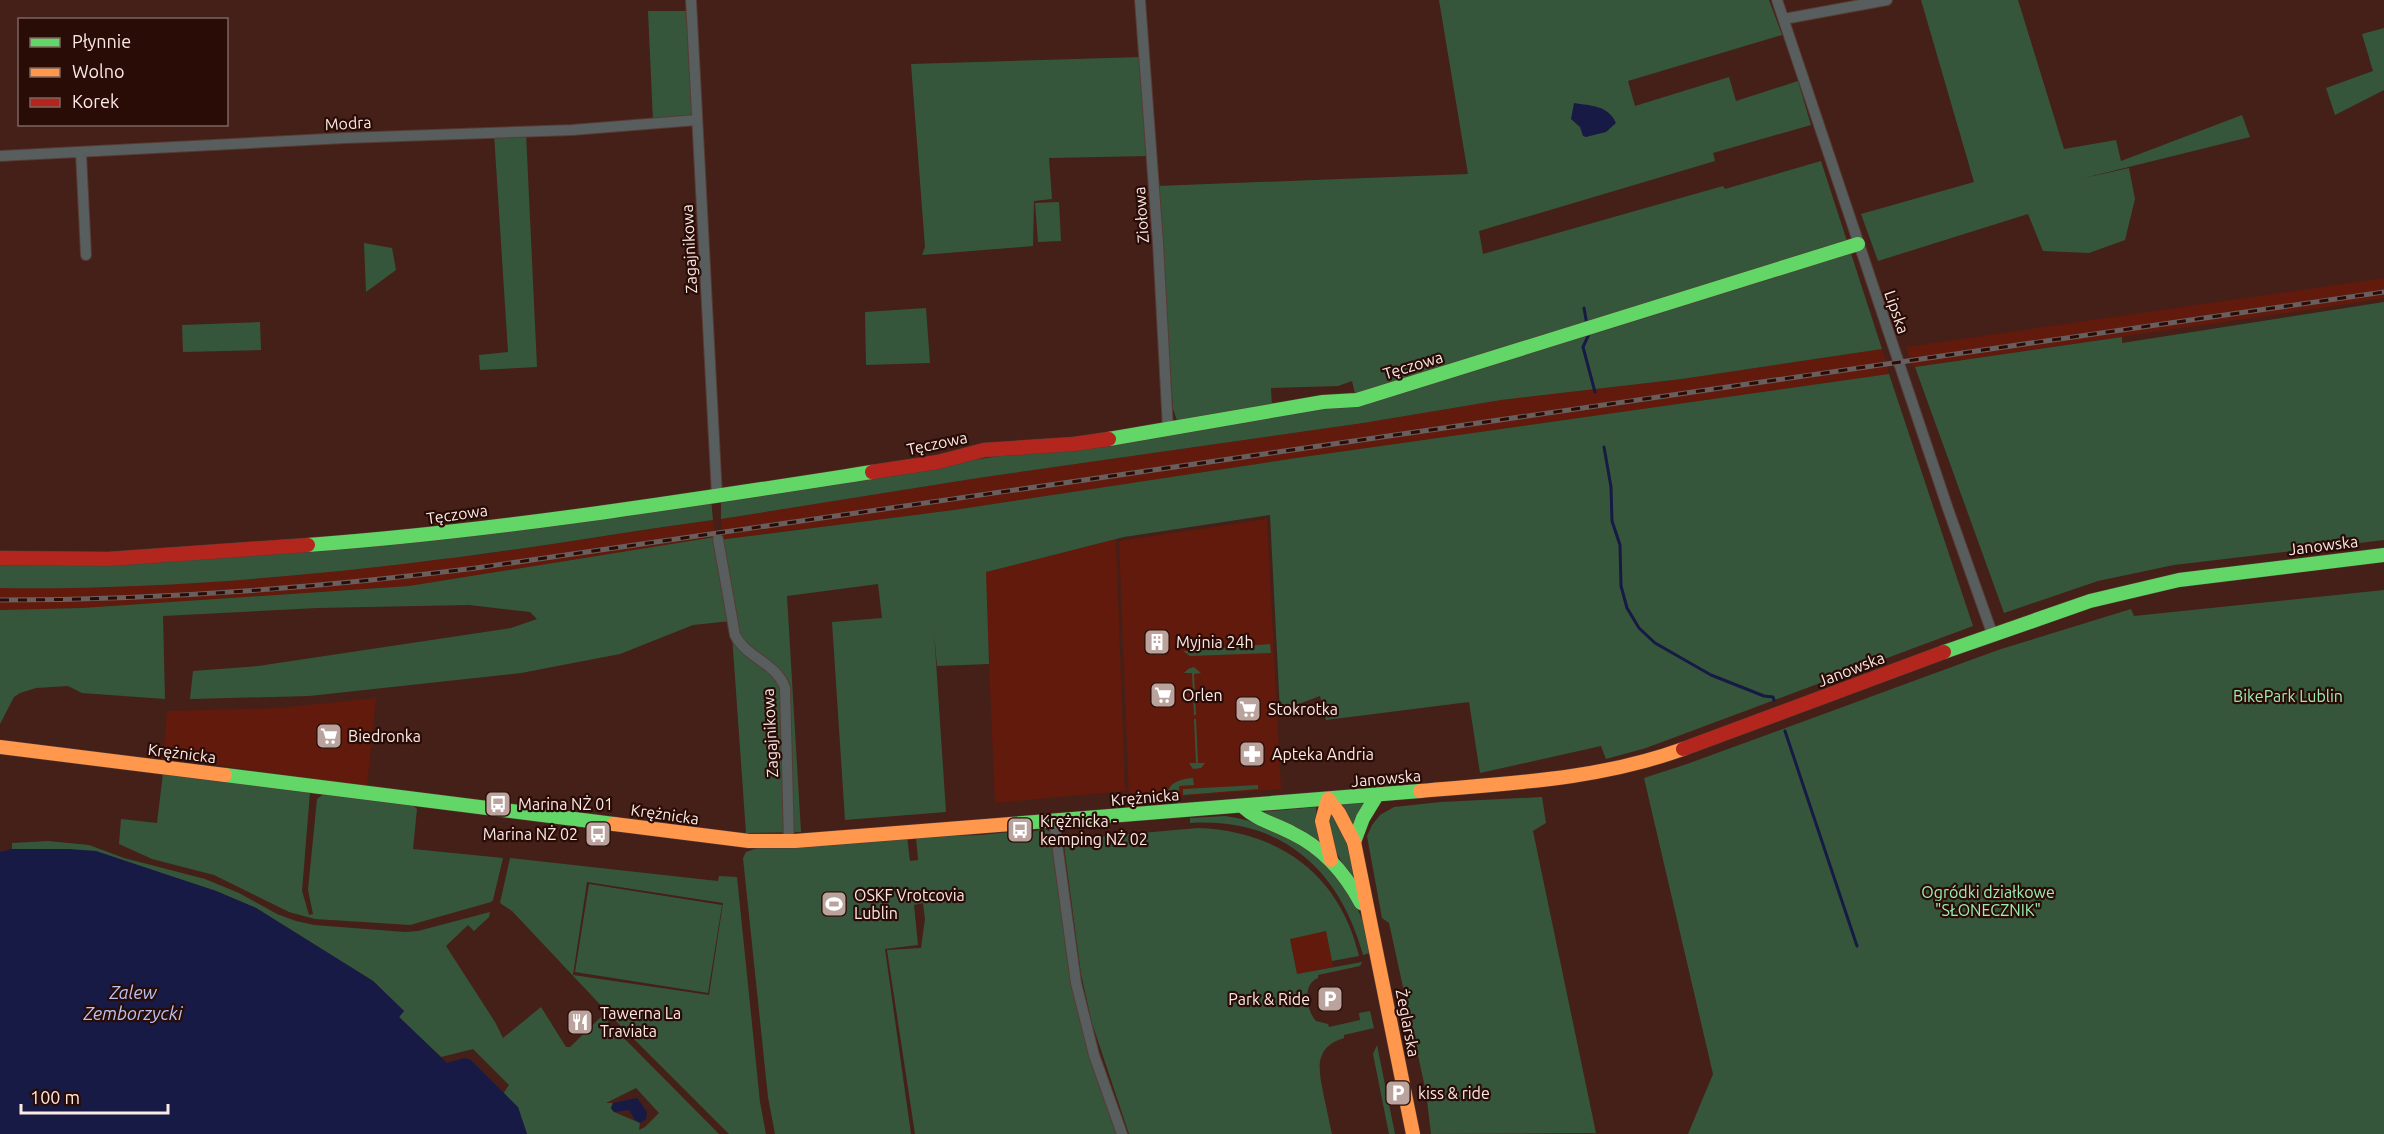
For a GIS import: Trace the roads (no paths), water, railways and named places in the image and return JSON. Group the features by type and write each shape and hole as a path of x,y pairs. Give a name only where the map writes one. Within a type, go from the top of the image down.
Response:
{"street":[{"name":"Zagajnikowa","path":"691,0 717,496"},
{"name":"Ziołowa","path":"1140,0 1157,231 1168,429"},
{"name":"Lipska","path":"1777,0 1992,633"},
{"path":"1784,20 1887,0"},
{"name":"Modra","path":"0,156 345,138 572,130 697,120"},
{"path":"81,153 86,255"},
{"name":"Tęczowa","path":"0,558 120,559 414,537 717,496 938,462 984,450 1074,444 1311,404 1357,400 1858,244"},
{"name":"Zagajnikowa","path":"718,539 735,635 740,646 782,678 785,688 789,842"},
{"name":"Janowska","path":"1328,799 1546,781 1595,774 1634,765 1697,744 1992,633 2076,604 2162,583 2384,555"},
{"name":"Krężnicka","path":"0,747 734,840 789,842 1328,799"},
{"path":"1354,842 1363,818 1377,795"},
{"name":"Żeglarska","path":"1328,799 1339,813 1354,842 1413,1134"},
{"name":"Żeglarska","path":"1328,799 1322,821 1331,860"},
{"name":"Żeglarska","path":"1242,806 1249,814 1308,842 1331,860 1353,887 1368,920"},
{"path":"1054,821 1076,983 1094,1055 1122,1134"}],"water":[{"path":"1574,103 1604,110 1613,117 1616,123 1606,132 1583,136 1580,127 1571,119"},
{"name":"Zalew Zemborzycki","path":"12,849 96,851 216,891 256,908 373,981 404,1011 399,1017 447,1063 465,1058 471,1060 518,1107 527,1134 0,1134 0,852"},
{"path":"637,1098 647,1112 646,1119 640,1123 635,1120 629,1110 614,1112 611,1108 613,1103"}],"waterway":[{"path":"1584,308 1587,325"},
{"path":"1589,334 1583,347 1595,392"},
{"path":"1604,447 1611,487 1612,521 1620,545 1621,586 1627,608 1639,628 1655,643 1711,675 1764,696 1773,697 1774,700"},
{"path":"1785,731 1857,946"}],"railway":[{"path":"0,600 119,598 238,592 476,568 2384,292"}],"place":[{"name":"Myjnia 24h","path":"1157,642"},
{"name":"Orlen","path":"1163,695"},
{"name":"Stokrotka","path":"1248,709"},
{"name":"Biedronka","path":"329,736"},
{"name":"Apteka Andria","path":"1252,754"},
{"name":"Marina NŻ 01","path":"498,804"},
{"name":"Krężnicka - kemping NŻ 02","path":"1020,830"},
{"name":"Marina NŻ 02","path":"598,834"},
{"name":"OSKF Vrotcovia Lublin","path":"834,904"},
{"name":"Park & Ride","path":"1330,999"},
{"name":"Tawerna La Traviata","path":"580,1022"},
{"name":"kiss & ride","path":"1398,1093"}],"park label":[{"name":"BikePark Lublin","path":"2288,696"},
{"name":"Ogródki działkowe \"SŁONECZNIK\"","path":"1988,901"}]}
